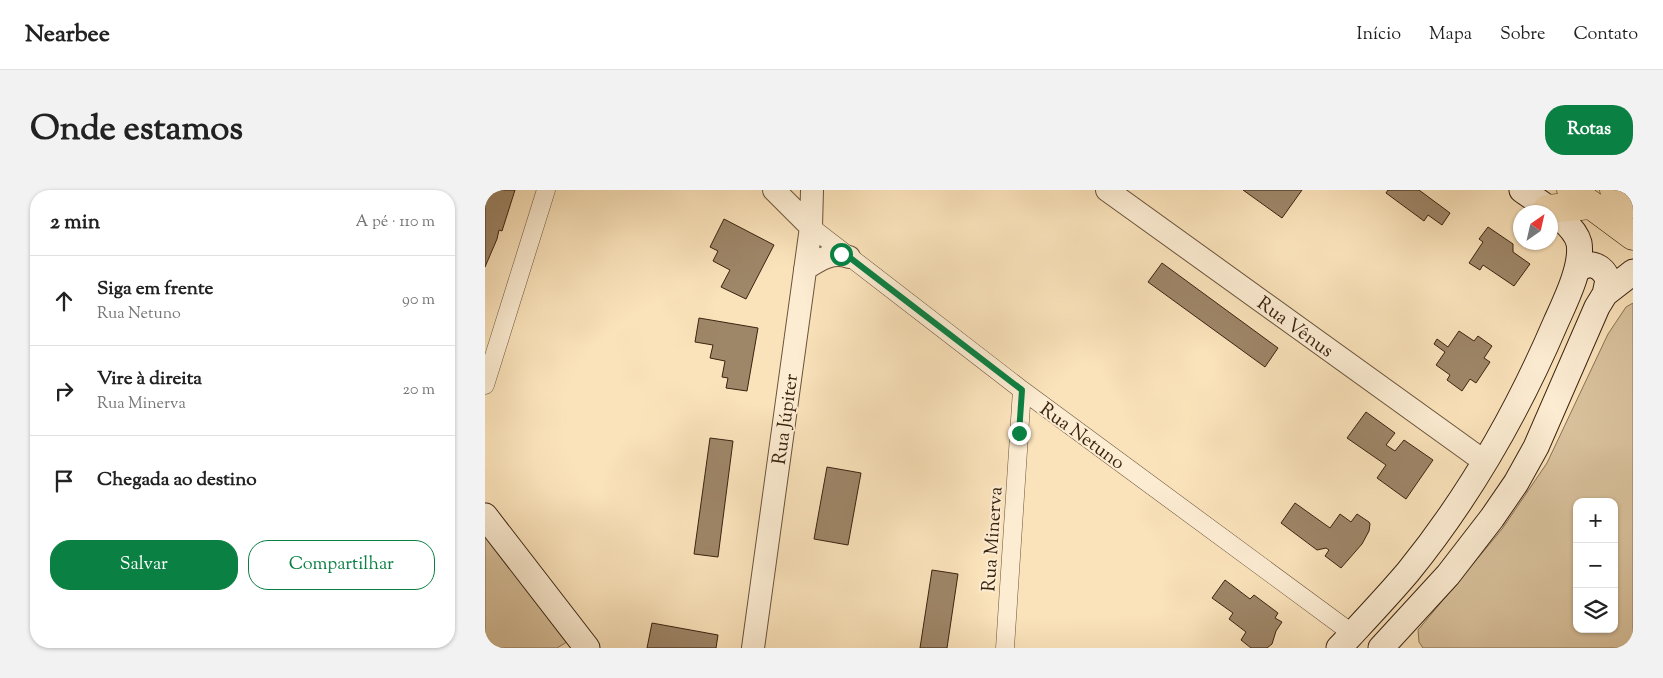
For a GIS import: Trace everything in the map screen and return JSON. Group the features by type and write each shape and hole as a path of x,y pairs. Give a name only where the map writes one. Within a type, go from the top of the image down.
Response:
{"main road":[{"path":"1522,190 1542,205"},
{"path":"1614,190 1633,204"},
{"path":"1558,205 1581,197 1633,236"},
{"path":"1346,641 1407,572 1445,522 1485,462 1518,404 1543,354 1576,272 1579,256 1577,239 1571,228 1558,218"},
{"path":"1388,646 1448,575 1492,518 1516,483 1537,447 1597,307 1605,294 1608,280 1601,269 1595,265 1588,264 1582,266 1576,272"},
{"path":"1605,294 1633,272"},
{"path":"485,516 587,648"}],"street":[{"path":"485,385 546,190"},
{"name":"Rua Netuno","path":"774,190 811,227 849,257 1346,641"},
{"name":"Rua Júpiter","path":"753,648 811,227 812,190"},
{"name":"Rua Vênus","path":"1107,190 1485,462"},
{"path":"805,269 820,259 829,256 841,254 849,257"},
{"name":"Rua Minerva","path":"1005,648 1022,390"},
{"path":"1019,433 1024,423 1033,414 1050,411"}],"shaded area":[{"path":"1633,303 1633,648 1423,648 1419,642 1418,630 1502,529 1547,463 1608,334 1626,307"},
{"path":"485,525 570,640 557,648 485,648"}],"building":[{"path":"485,190 515,190 502,231 499,230 485,267"},
{"path":"1243,190 1302,190 1282,218"},
{"path":"1388,190 1419,190 1450,213 1442,225 1428,215 1424,221 1386,193"},
{"path":"724,219 774,245 746,299 721,287 730,270 713,261 718,251 710,247"},
{"path":"1488,227 1513,244 1513,252 1530,264 1514,286 1483,265 1480,270 1469,263 1483,242 1479,239"},
{"path":"1162,263 1278,348 1265,367 1148,282"},
{"path":"699,318 758,328 747,391 726,388 728,378 722,377 725,361 710,358 713,345 695,342"},
{"path":"1459,331 1474,341 1478,336 1492,346 1484,358 1490,362 1476,383 1470,379 1462,391 1447,380 1450,375 1436,365 1445,352 1434,344 1437,339 1448,347"},
{"path":"1366,412 1395,433 1386,445 1395,451 1404,440 1433,460 1406,499 1377,478 1386,465 1347,438"},
{"path":"710,438 733,441 718,557 694,554"},
{"path":"827,467 861,473 848,545 814,539"},
{"path":"1295,503 1330,528 1340,514 1351,522 1357,514 1369,522 1369,531 1362,544 1341,568 1325,556 1329,550 1326,548 1317,550 1281,523"},
{"path":"932,570 958,574 947,648 920,648"},
{"path":"1225,580 1250,599 1254,595 1278,613 1275,618 1282,622 1276,631 1272,644 1267,648 1251,648 1241,640 1246,632 1229,619 1233,613 1212,598"},
{"path":"652,623 718,635 716,648 647,648"}],"route":[{"path":"841,254 849,257 1022,390 1019,433"}]}
